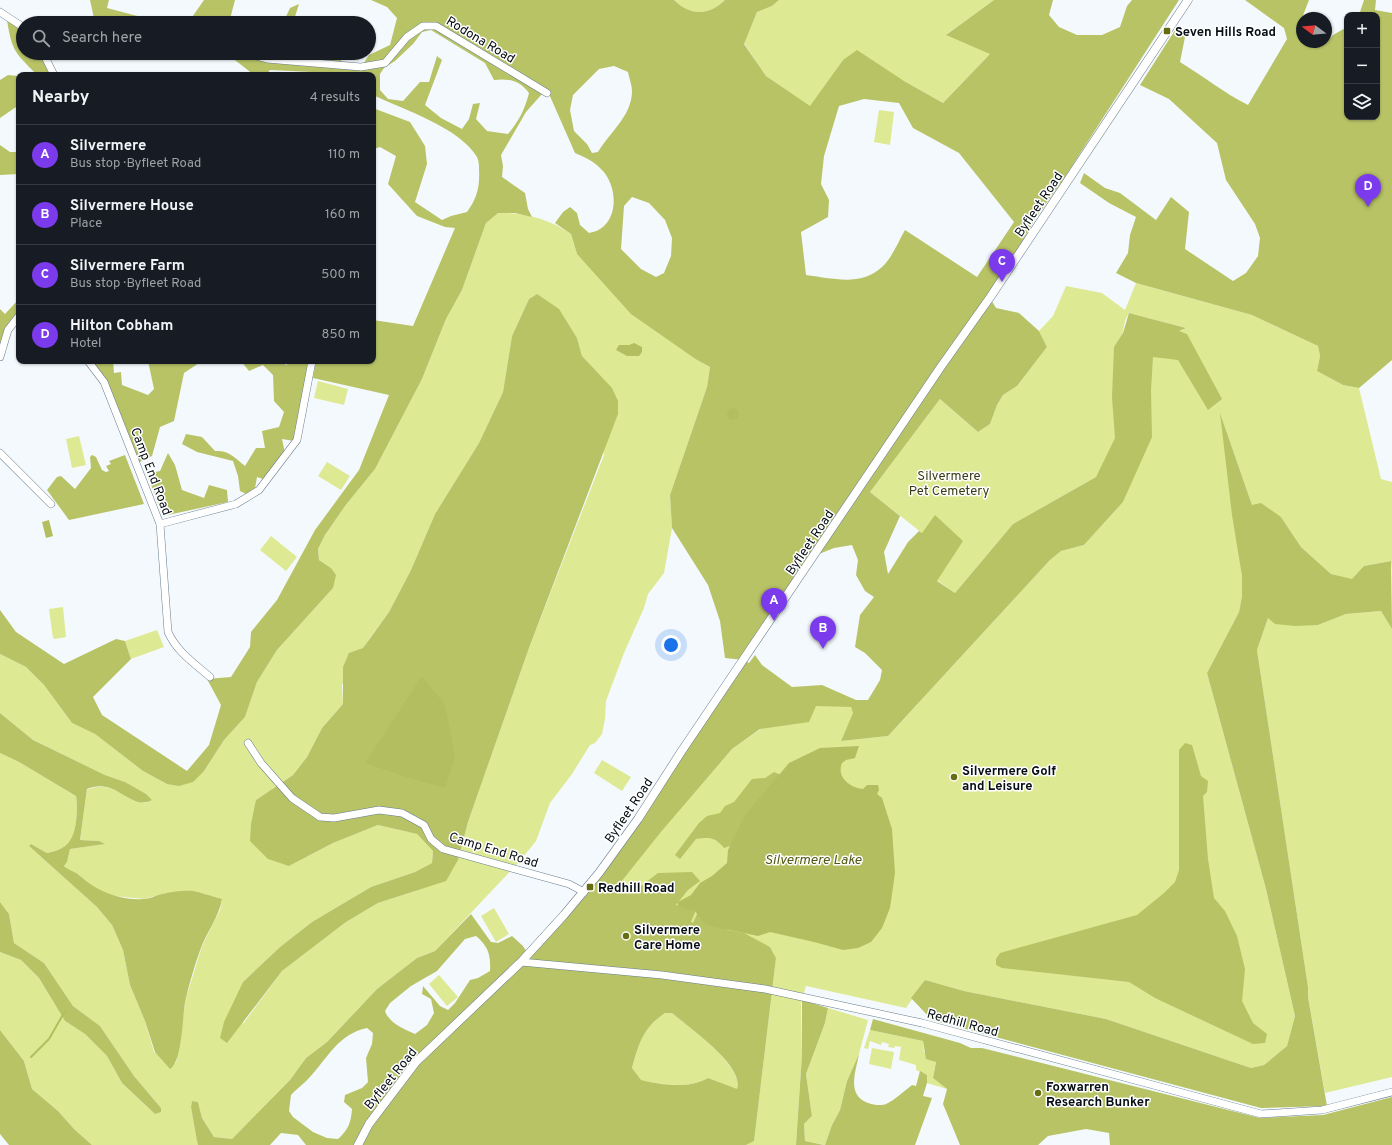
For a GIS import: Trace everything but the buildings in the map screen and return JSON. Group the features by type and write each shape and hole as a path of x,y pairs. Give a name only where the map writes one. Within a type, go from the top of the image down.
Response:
{"main road":[{"name":"Byfleet Road","path":"358,1145 369,1124 416,1062 521,962 564,916 584,892 638,819 681,752 940,368 991,296 1188,0"}],"street":[{"path":"0,12 16,22"},
{"name":"Rodona Road","path":"279,60 361,67 385,63 407,37 423,26 436,26 547,93"},
{"path":"46,60 52,72"},
{"path":"0,357 8,330 16,320"},
{"name":"Camp End Road","path":"90,364 104,382 160,524 168,632 173,644 210,677"},
{"path":"160,524 236,504 259,490 297,440 311,364"},
{"path":"0,453 51,504"},
{"name":"Camp End Road","path":"248,743 276,781 292,798 320,816 334,818 379,810 402,813 424,826 431,839 443,849 569,884 584,892"},
{"name":"Redhill Road","path":"521,962 662,975 765,989 922,1023 1261,1114 1322,1110 1392,1092"}],"green space":[{"path":"674,0 725,0 713,9 700,12 686,9"},
{"path":"779,0 994,0 947,34 991,53 943,103 904,81 843,60 810,107 766,76 744,43 757,12 772,6"},
{"path":"879,110 894,112 890,145 874,142"},
{"path":"497,213 526,215 545,220 571,234 577,254 697,360 710,367 707,387 670,495 672,528 664,573 648,594 644,608 624,653 606,701 602,734 595,743 590,745 572,774 550,803 536,841 519,862 435,951 417,958 377,989 327,1042 306,1058 290,1080 232,1139 214,1137 202,1118 198,1102 192,1101 191,1107 198,1145 92,1145 74,1129 58,1111 32,1089 24,1061 0,1030 0,952 21,960 39,978 65,1021 85,1034 107,1056 122,1083 155,1114 161,1108 134,1076 100,1026 73,1006 44,963 14,943 9,914 0,902 0,753 19,762 76,796 77,813 75,827 72,838 69,842 59,849 47,853 31,844 29,846 97,907 112,925 123,950 130,985 145,1021 154,1052 176,1063 186,998 202,946 220,910 222,900 194,891 162,894 144,899 114,896 99,891 85,882 79,875 67,870 64,866 67,862 70,849 104,844 99,841 80,840 87,790 97,787 107,787 138,802 145,803 152,800 125,782 105,775 33,740 0,713 0,654 26,667 44,685 72,723 95,734 143,771 167,784 204,771 224,740 245,717 257,682 277,650 333,588 331,568 319,560 318,549 325,535 345,506 375,469 422,379 446,319 462,290 486,223","holes":["537,294 577,338 582,356 595,371 604,455 529,648 468,822 458,860 415,891 378,903 346,922 282,971 243,1024 243,982 280,947 312,922 371,887 415,872 432,863 433,851 417,834 378,825 333,843 289,866 256,800 293,775 307,757 322,728 343,704 342,685 369,639 389,612 411,570 435,514 479,443 503,392 512,336 529,299"]},
{"name":"Silvermere Pet Cemetery","path":"1136,283 1252,315 1318,346 1320,356 1317,371 1343,385 1359,388 1381,479 1392,482 1392,569 1391,561 1364,566 1352,580 1331,574 1301,547 1281,517 1252,505 1221,416 1242,576 1242,596 1239,612 1207,673 1266,889 1295,1016 1287,1046 1264,1065 1251,1068 1106,1019 964,991 925,980 906,1008 806,986 801,1003 802,1054 796,1145 746,1145 754,1140 776,958 770,947 680,920 613,886 732,749 791,708 826,698 849,704 854,713 841,741 888,736 1050,560 1061,551 1084,545 1123,502 1149,434 1144,350 1170,335 1186,328 1129,313 1125,321 1120,346 1119,438 1096,477 1013,524 955,593 924,571 936,544 870,492 940,399 978,432 990,424 997,405 1003,395 1017,386 1047,347 1039,331 1053,316 1066,286 1102,293 1125,310"},
{"path":"318,381 348,389 344,405 314,398"},
{"path":"79,436 86,465 72,468 66,439"},
{"path":"327,462 350,476 341,490 318,476"},
{"path":"271,536 297,557 286,571 260,550"},
{"path":"63,607 66,637 55,639 53,638 49,609"},
{"path":"1381,611 1392,629 1392,1077 1325,1093 1308,997 1308,987 1257,650 1268,618 1318,625 1346,614"},
{"path":"157,630 164,647 131,659 125,641"},
{"path":"602,760 631,777 622,791 594,773"},
{"path":"494,908 509,934 496,942 481,916"},
{"path":"439,975 458,997 447,1006 429,984"},
{"path":"828,1008 868,1020 859,1054 847,1081 840,1110 832,1125 825,1145 805,1141 804,1124 812,1116 806,1074 825,1023"},
{"path":"665,1013 672,1013 714,1048 732,1070 737,1080 737,1090 708,1078 692,1084 684,1085 640,1080 632,1068 637,1051 647,1030"},
{"path":"870,1030 923,1041 924,1052 936,1061 933,1078 947,1089 927,1083 927,1075 916,1070 916,1065 899,1060 901,1047 888,1047 889,1044 882,1042 881,1045 870,1041 868,1049 864,1048"},
{"path":"872,1048 894,1052 891,1069 869,1064"}],"shaded area":[{"path":"90,0 109,0 107,8 137,16 93,16"},
{"path":"204,0 235,0 231,16 193,16"},
{"path":"371,0 674,0 686,9 700,12 713,9 725,0 779,0 772,6 757,12 744,44 766,76 810,106 843,60 857,50 904,81 943,103 990,54 946,35 994,0 1053,0 1049,15 1059,27 1077,35 1102,35 1120,27 1127,6 1132,0 1179,0 1063,180 1035,219 990,298 996,308 1019,313 1039,331 1047,347 1017,386 1003,395 997,405 990,424 978,432 940,399 870,492 900,516 884,552 888,574 908,542 919,531 922,533 935,515 963,541 937,581 955,593 1013,524 1096,477 1115,438 1112,397 1114,347 1123,333 1129,313 1186,328 1179,331 1187,334 1222,399 1208,410 1178,360 1153,357 1151,390 1152,437 1123,502 1084,545 1061,551 1050,560 888,736 841,741 853,713 851,707 816,706 809,722 760,729 732,749 660,833 621,882 626,888 636,890 658,873 692,872 700,881 688,890 676,905 696,910 691,922 693,923 698,912 728,930 744,933 770,947 776,958 754,1141 746,1145 306,1145 298,1135 281,1133 270,1145 198,1145 197,1141 191,1107 192,1101 198,1102 202,1118 214,1137 232,1139 290,1080 306,1058 327,1042 377,989 417,958 435,951 471,914 491,942 498,943 512,936 523,946 528,954 599,873 744,660 725,658 720,621 708,585 672,528 670,495 707,387 710,367 697,360 631,314 577,254 571,234 555,223 563,212 570,207 577,213 580,225 589,233 599,230 606,224 611,216 613,196 607,177 601,169 592,161 575,153 549,94 542,94 526,112 501,155 503,166 502,177 525,193 528,209 532,217 515,213 498,213 486,223 462,290 446,319 422,379 375,469 345,506 325,535 318,549 319,560 331,568 336,575 333,588 277,650 257,682 245,717 224,740 204,771 193,782 179,786 167,784 143,771 95,734 72,723 44,685 26,667 0,654 0,610 16,632 64,664 116,639 125,641 131,659 93,697 102,715 187,771 209,745 221,705 207,679 231,677 250,647 251,632 277,600 315,530 359,470 389,395 313,378 315,364 376,364 376,320 413,326 455,228 445,227 417,216 388,184 396,156 380,147 376,148 376,109 410,122 425,146 427,164 415,202 442,220 467,212 477,192 479,175 479,163 477,157 469,146 458,137 430,120 376,96 376,72 312,72 270,70 268,72 250,72 235,60 294,60 323,62 330,60 341,60 343,64 361,67 366,60 376,60 376,52 390,45 397,18 387,7","holes":["431,30 485,63 494,80 514,81 526,89 529,93 526,104 521,115 508,134 487,131 476,119 480,103 473,104 469,119 462,129 441,118 425,105 442,60 437,56 429,82 420,82 403,101 388,99 380,90 380,74 384,68 395,61 413,44 422,32","614,66 628,72 632,91 628,108 619,124 598,152 592,153 587,144 574,131 570,110 573,95 599,69","864,99 899,103 913,128 959,153 1014,222 977,277 905,230 889,259 874,273 865,277 846,280 806,275 801,232 828,217 829,200 821,184 824,156 839,106","632,197 649,203 665,220 672,238 671,256 664,273 656,277 641,269 621,249 624,206","852,545 858,560 856,575 865,591 874,597 860,615 855,647 865,653 882,670 880,680 868,700 856,700 822,685 792,687 762,665 755,655 749,663 744,660 814,556 834,548","476,936 483,943 488,951 490,971 478,978 470,980 455,1003 448,1010 440,1006 423,986 422,994 431,999 434,1013 427,1025 415,1034 393,1022 385,1011 390,1003 411,986 437,971 465,939","665,1013 672,1013 702,1037 714,1048 732,1069 737,1080 737,1089 708,1078 692,1084 684,1085 641,1080 632,1068 643,1037 647,1030","367,1028 373,1033 372,1044 366,1058 368,1082 362,1088 345,1095 344,1102 352,1109 348,1126 338,1139 327,1138 313,1132 293,1117 289,1111 291,1095 307,1080 341,1041 357,1031"]},
{"path":"1245,0 1309,0 1304,12 1296,12 1296,48 1332,48 1332,36 1344,29 1344,120 1380,120 1380,12 1360,12 1364,0 1376,0 1375,10 1392,13 1392,360 1359,388 1343,385 1317,371 1320,356 1318,346 1252,315 1136,283 1116,273 1128,253 1130,235 1136,217 1109,203 1080,183 1084,173 1105,188 1120,193 1156,220 1171,197 1189,212 1185,249 1233,281 1246,273 1258,256 1260,238 1255,224 1226,180 1217,143 1169,99 1140,85 1177,27 1181,27 1185,37 1180,62 1248,105 1287,39 1284,28"},
{"path":"299,4 295,16 286,16 290,8"},
{"path":"7,20 16,26 16,51 11,39"},
{"path":"23,60 44,60 49,72 34,72"},
{"path":"8,75 16,76 16,107 0,118 0,80"},
{"path":"0,145 10,152 16,152 16,174 0,175"},
{"path":"537,294 559,309 577,338 582,356 612,388 618,401 618,414 529,648 468,822 458,860 446,881 378,903 346,922 282,971 227,1043 220,1038 224,1022 243,982 280,947 312,922 371,887 415,872 432,863 433,851 417,834 378,825 333,843 289,866 268,859 250,841 251,824 256,800 293,775 307,757 322,728 343,704 343,667 349,653 363,648 389,612 411,570 435,514 479,443 503,392 512,336 529,299"},
{"path":"16,302 16,318 0,357 0,309 5,314"},
{"path":"90,364 113,364 114,373 121,372 122,385 148,395 154,389 149,364 198,364 184,373 174,421 160,427 152,456 136,464 103,381"},
{"path":"243,364 308,364 294,441 282,439 285,453 263,479 257,477 255,488 246,494 240,491 238,476 233,461 197,452 182,444 186,434 202,437 215,451 228,453 245,466 256,448 265,448 262,431 279,427 284,412 274,401 273,375 263,365 249,371"},
{"path":"1220,413 1252,505 1261,503 1281,517 1301,547 1331,574 1352,579 1364,566 1391,561 1392,629 1381,611 1346,614 1318,625 1295,626 1275,624 1268,618 1257,650 1308,987 1308,997 1327,1106 1261,1108 932,1020 911,998 925,980 964,991 1106,1019 1251,1068 1264,1065 1287,1046 1295,1016 1266,889 1207,673 1239,612 1242,596 1242,576 1232,515"},
{"path":"168,453 175,465 182,490 204,498 209,485 227,490 228,502 163,516 147,474 160,471"},
{"path":"92,455 96,457 102,470 106,472 109,471 106,466 111,464 109,461 125,455 144,504 69,520 47,490 57,477 61,476 75,489 91,468 90,457"},
{"path":"0,713 33,740 105,775 125,782 146,794 152,800 137,802 115,790 106,787 97,786 87,789 80,840 99,841 105,844 70,849 67,862 64,866 66,868 101,890 118,897 146,899 166,893 193,891 222,899 216,917 202,945 193,971 185,1005 180,1047 174,1064 170,1069 155,1052 145,1021 130,985 123,950 112,925 97,907 29,846 31,844 47,853 59,849 69,842 74,833 77,813 76,796 19,762 0,753"},
{"path":"1185,743 1192,745 1201,776 1208,781 1207,792 1203,796 1208,859 1214,898 1225,911 1237,936 1245,969 1242,1001 1253,1023 1267,1034 1265,1043 1253,1044 1155,998 1129,982 1002,968 996,965 996,959 1000,953 1137,915 1175,882 1179,870 1179,750"},
{"path":"774,772 788,778 733,845 724,848 712,839 696,839 680,859 675,855 699,823 707,816 720,813 725,806 734,802 752,779 765,778"},
{"path":"0,902 9,914 14,943 44,963 73,1006 100,1026 134,1076 161,1108 161,1112 155,1114 122,1083 107,1056 85,1034 65,1021 39,978 21,960 0,952"},
{"path":"802,1000 828,1008 825,1023 806,1074 812,1116 804,1124 805,1141 824,1145 796,1145 802,1054"},
{"path":"873,1019 960,1043 971,1048 982,1048 1260,1118 1323,1115 1392,1097 1392,1145 1110,1145 1109,1133 1086,1129 1048,1136 1038,1145 960,1145 943,1104 947,1089 933,1078 936,1062 926,1059 923,1041 870,1030"},
{"path":"0,1030 24,1061 32,1089 58,1111 74,1129 92,1145 9,1145 0,1134"},
{"path":"859,1054 854,1082 855,1088 861,1099 870,1104 886,1104 912,1085 916,1086 920,1071 927,1075 927,1083 923,1096 932,1098 915,1145 825,1145 832,1125 840,1110 847,1081"}],"water":[{"path":"634,343 642,347 642,352 639,356 627,356 616,350 619,345 629,345"},
{"path":"733,408 737,410 739,414 737,418 733,420 729,418 727,414 729,410"},
{"path":"49,520 53,536 46,538 42,522"},
{"path":"422,676 445,705 455,756 445,788 365,763"},
{"name":"Silvermere Lake","path":"859,746 855,758 846,760 842,763 841,773 845,781 858,788 863,789 867,785 878,785 879,790 877,794 882,798 892,829 895,873 890,908 882,928 871,942 858,948 843,950 770,932 758,936 706,925 694,910 685,909 678,906 678,902 691,895 700,883 712,876 727,863 728,850 745,815 789,763 820,748"}],"waterway":[{"path":"31,1057 49,1039 65,1011"}],"place":[{"name":"Seven Hills Road","path":"1167,31"},
{"name":"Hilton Cobham","path":"1368,207"},
{"name":"Silvermere Farm","path":"1002,282"},
{"name":"Silvermere","path":"774,621"},
{"name":"Silvermere House","path":"823,649"},
{"name":"Silvermere Golf and Leisure","path":"954,777"},
{"name":"Redhill Road","path":"590,887"},
{"name":"Silvermere Care Home","path":"626,936"},
{"name":"Foxwarren Research Bunker","path":"1038,1093"}]}
